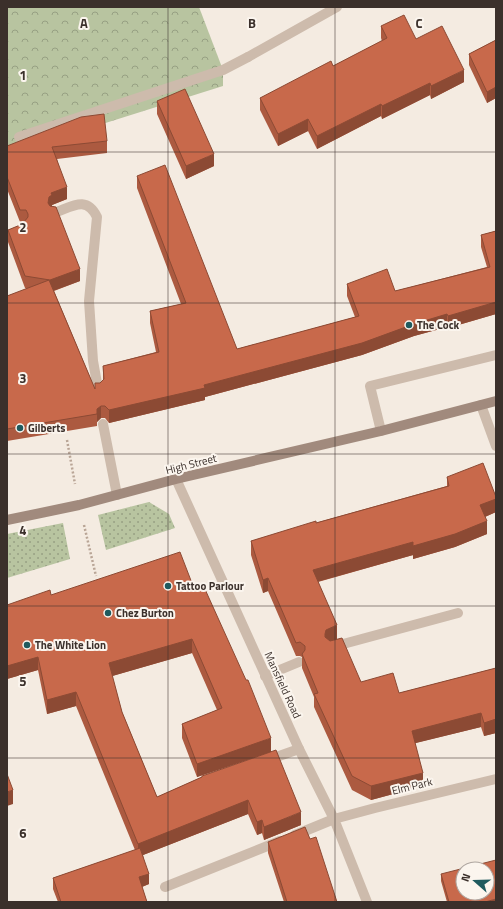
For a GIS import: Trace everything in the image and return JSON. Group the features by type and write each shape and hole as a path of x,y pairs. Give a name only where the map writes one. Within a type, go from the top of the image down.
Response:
{"main road":[{"name":"High Street","path":"7,520 79,505 176,479 381,431 496,401"}],"street":[{"path":"19,137 223,70 337,7"},
{"path":"54,213 80,204 87,205 93,209 97,217 89,300 93,361 98,389"},
{"path":"381,431 370,386 496,355"},
{"path":"481,405 496,446"},
{"path":"103,424 117,495"},
{"name":"Mansfield Road","path":"176,479 299,748 334,819 367,902"},
{"path":"331,648 458,613"},
{"path":"266,676 299,662"},
{"path":"256,764 299,748"},
{"name":"Elm Park","path":"165,887 334,819 450,789 496,779"}],"path":[{"path":"67,440 76,486"},
{"path":"84,522 96,576"}],"green space":[{"path":"7,7 199,7 223,70 223,86 7,154"},
{"path":"149,502 169,514 175,528 106,550 98,515"},
{"path":"63,523 70,559 7,578 7,534"}],"building":[{"path":"404,15 416,39 442,26 464,70 431,86 430,83 382,106 381,104 317,136 308,119 278,134 260,98 331,61 333,66 387,38 381,26"},
{"path":"496,40 496,87 487,92 469,54"},
{"path":"185,89 214,154 186,166 157,101"},
{"path":"104,114 107,141 52,147 67,187 51,193 52,195 49,197 48,203 50,206 56,207 80,269 50,280 25,276 8,230 25,223 24,222 28,217 28,214 26,210 20,210 7,177 7,146 81,117"},
{"path":"165,165 237,349 359,316 347,284 387,269 395,291 490,267 481,235 496,231 496,302 414,324 362,343 204,385 205,388 109,410 105,406 101,406 97,409 97,414 7,429 7,296 49,280 95,389 95,383 100,383 104,379 103,366 159,352 150,311 186,303 137,176"},
{"path":"483,463 496,497 496,499 480,505 487,521 455,534 413,546 413,542 313,570 337,625 326,630 325,637 330,641 342,638 361,682 393,673 399,693 496,668 496,719 484,723 481,713 412,731 423,773 371,786 352,776 314,694 318,693 302,654 305,650 305,646 300,642 296,643 268,578 263,580 251,541 316,521 316,523 449,486 447,477"},
{"path":"180,552 195,591 204,587 246,680 248,680 271,738 197,764 182,724 222,708 192,639 109,663 122,712 157,797 202,776 276,750 301,812 264,827 262,820 257,822 248,800 138,844 76,692 47,700 38,657 7,666 7,605 50,590 51,595"},
{"path":"7,774 13,790 7,792"},
{"path":"305,827 310,839 316,837 337,902 287,902 268,842"},
{"path":"140,848 149,874 139,877 147,902 61,902 53,878"},
{"path":"496,860 496,899 495,861 492,861"},
{"path":"455,870 455,901 489,901 485,902 449,902 441,874"}],"place":[{"name":"The Cock","path":"409,325"},
{"name":"Gilberts","path":"20,428"},
{"name":"Tattoo Parlour","path":"168,586"},
{"name":"Chez Burton","path":"108,613"},
{"name":"The White Lion","path":"27,645"}]}
